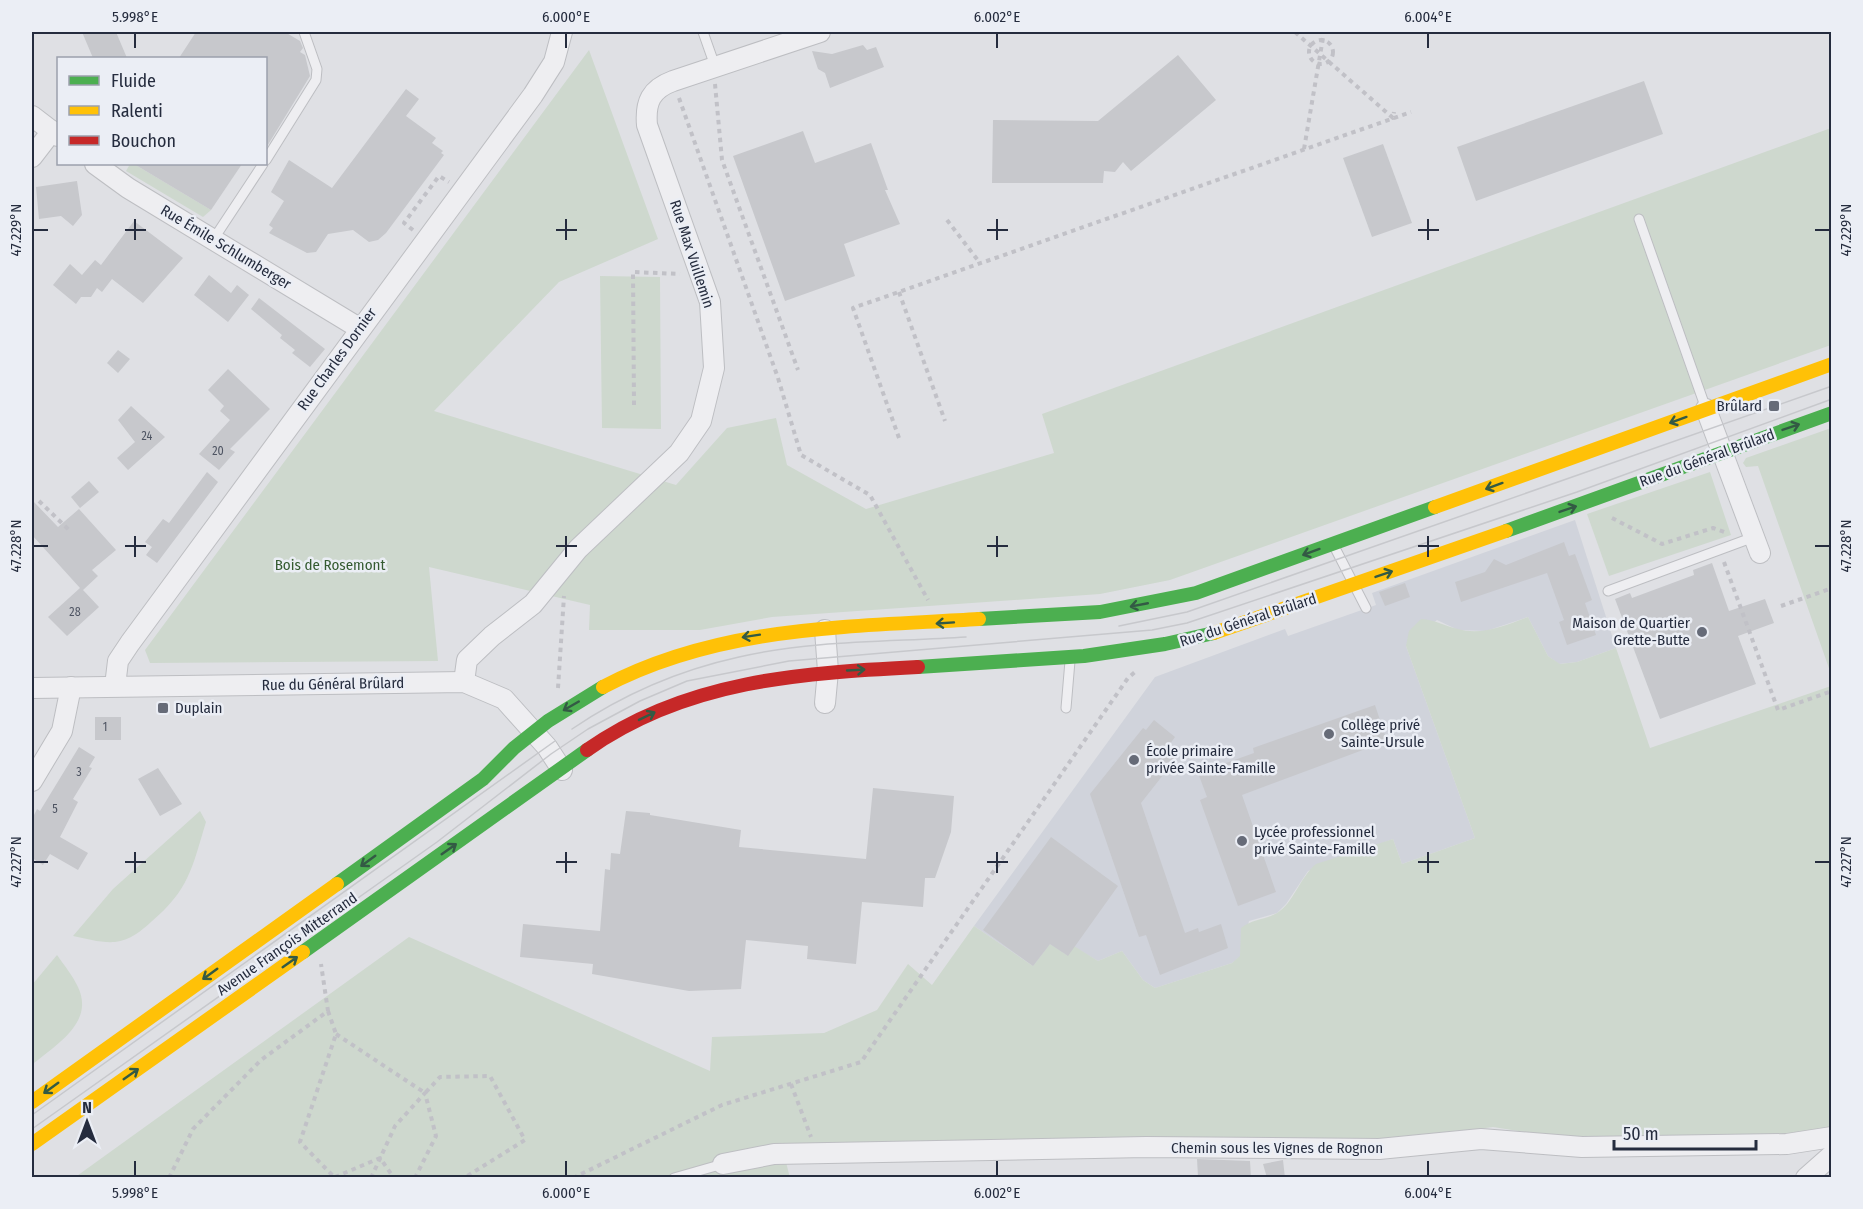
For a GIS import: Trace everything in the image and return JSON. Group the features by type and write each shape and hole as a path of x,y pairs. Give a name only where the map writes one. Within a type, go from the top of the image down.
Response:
{"main road":[{"path":"533,730 634,670 683,651 745,636 1100,612 1197,593 1832,364"},
{"name":"Rue du Général Brûlard","path":"562,770 596,744 665,706 699,694 766,679 828,671 1070,656 1164,646 1194,638 1354,584 1832,413"},
{"name":"Avenue François Mitterrand","path":"32,1102 483,779 512,747 533,730"},
{"name":"Avenue François Mitterrand","path":"32,1144 562,770"}],"street":[{"name":"Rue Charles Dornier","path":"115,687 118,661 130,643 359,328 533,95 554,62 562,32"},
{"name":"Rue Max Vuillemin","path":"464,682 467,660 492,636 533,604 578,549 679,453 700,421 714,368 710,302 647,125 648,100 659,86 715,75 820,32"},
{"path":"32,116 55,134 32,157"},
{"name":"Rue Émile Schlumberger","path":"96,165 128,188 359,328"},
{"path":"1706,410 1723,452 1753,543"},
{"path":"825,630 828,671 825,703"},
{"name":"Rue du Général Brûlard","path":"32,688 464,682 504,699 533,730 562,770"},
{"path":"32,781 62,731 71,687"},
{"name":"Chemin sous les Vignes de Rognon","path":"723,1164 774,1154 1146,1147 1379,1149 1481,1139 1582,1147 1796,1143 1832,1137"},
{"path":"1806,1178 1832,1155"}],"lane":[{"path":"267,157 316,80 317,69 304,32"},
{"path":"703,32 715,75"},
{"path":"213,240 262,165"},
{"path":"1639,219 1706,410"},
{"path":"1608,591 1719,550 1753,543"},
{"path":"1333,544 1366,608"},
{"path":"1066,708 1070,656"},
{"path":"674,1178 723,1164"}],"path":[{"path":"1295,32 1393,118"},
{"path":"1304,149 1324,32"},
{"path":"1311,45 1323,40"},
{"path":"1323,40 1332,49 1329,62"},
{"path":"1311,45 1310,58 1319,64 1329,62"},
{"path":"715,75 722,160 798,370"},
{"path":"678,95 775,370 801,455 870,495 929,602"},
{"path":"1393,118 1394,112"},
{"path":"899,438 853,308 1411,112"},
{"path":"416,232 404,224 439,176 452,185"},
{"path":"947,220 980,263"},
{"path":"634,405 633,272 686,274"},
{"path":"899,292 945,421"},
{"path":"39,501 69,530"},
{"path":"1603,513 1662,544 1713,528 1753,543"},
{"path":"1719,550 1778,710 1832,691"},
{"path":"558,692 564,586"},
{"path":"1780,606 1832,588"},
{"path":"573,1178 722,1105 861,1062 1128,678 1142,666"},
{"path":"320,953 328,1011 336,1034 425,1093 436,1136 415,1178"},
{"path":"169,1178 193,1129 261,1060 328,1011"},
{"path":"336,1034 300,1142 335,1177 380,1158"},
{"path":"371,1178 395,1126 440,1077 490,1076 525,1140 464,1178"},
{"path":"791,1084 817,1153"},
{"path":"380,1158 394,1178"}],"shaded area":[{"path":"1575,520 1616,648 1577,662 1559,664 1548,656 1528,617 1486,631 1458,630 1437,620 1406,646 1475,838 1402,864 1393,839 1308,871 1286,904 1277,913 1249,921 1240,957 1232,963 1155,988 1143,980 1122,951 1098,961 1074,947 1033,966 974,926 1155,677 1285,629 1288,636 1376,605 1372,593"}],"green space":[{"name":"Bois de Rosemont","path":"589,50 658,239 559,282 434,411 676,485 727,428 776,418 787,465 866,509 1054,453 1042,414 1831,128 1831,345 1170,580 1100,594 772,617 700,630 589,630 590,605 429,567 438,661 150,663 145,650"},
{"path":"129,165 136,165 211,210 203,217 126,171"},
{"path":"600,276 660,277 661,429 602,428"},
{"path":"1831,428 1831,674 1758,466 1746,467 1743,463 1746,458"},
{"path":"1710,472 1731,535 1609,576 1587,514"},
{"path":"1528,617 1548,656 1560,664 1577,662 1616,648 1650,748 1831,686 1831,1127 1785,1137 1561,1138 1493,1127 1381,1142 782,1146 790,1178 74,1178 409,937 710,1071 712,1037 824,1033 877,1010 908,964 932,985 974,926 1033,966 1050,944 1067,955 1074,946 1098,961 1122,951 1143,980 1155,988 1232,963 1240,956 1241,928 1283,909 1310,869 1316,864 1393,839 1402,864 1475,838 1406,646 1409,631 1421,619 1467,631 1476,631 1494,629"},
{"path":"200,811 206,822 188,877 164,910 139,932 120,941 104,942 73,936 113,889"},
{"path":"57,955 78,987 82,1000 81,1012 70,1032 32,1065 32,985"}],"building":[{"path":"82,32 116,32 127,57 93,57"},
{"path":"196,32 285,32 300,41 303,48 300,52 305,55 310,76 267,146 267,57 180,57"},
{"path":"863,45 867,50 876,47 884,67 830,88 825,73 818,69 812,51 832,54"},
{"path":"1178,55 1216,100 1131,171 1123,162 1115,172 1104,171 1103,183 992,183 993,120 1098,121"},
{"path":"1644,81 1663,134 1476,201 1457,147"},
{"path":"406,89 419,99 406,116 436,138 432,143 443,151 441,153 444,155 386,233 378,240 369,242 353,230 328,234 316,252 307,253 269,233 273,228 269,225 284,201 271,192 289,160 332,188"},
{"path":"803,131 815,163 871,143 888,190 885,190 900,224 844,244 855,276 785,301 733,156"},
{"path":"1383,144 1412,223 1372,237 1343,158"},
{"path":"136,165 241,165 211,210"},
{"path":"77,181 82,215 73,226 61,216 39,219 36,187"},
{"path":"134,221 183,258 143,303 112,279 102,292 97,288 91,297 81,297 76,304 53,285 70,264 82,275 95,260 101,265"},
{"path":"209,275 231,293 237,285 249,295 228,322 194,295"},
{"path":"259,298 325,349 310,367 292,353 295,350 280,338 282,335 251,309"},
{"path":"118,350 130,359 118,373 107,363"},
{"path":"228,369 270,409 230,449 235,452 219,470 199,454 230,420 220,411 224,406 208,390"},
{"path":"131,406 165,437 128,470 117,458 135,442 118,420"},
{"path":"207,472 218,482 157,563 146,555 152,547 145,542 163,519 169,523"},
{"path":"89,481 99,492 80,508 71,497"},
{"path":"32,500 58,527 79,509 116,550 92,570 98,576 83,590 99,607 67,636 48,617 80,588 32,535"},
{"path":"1564,542 1569,556 1575,554 1592,600 1585,603 1596,635 1567,645 1559,622 1564,620 1547,573 1461,602 1455,582 1485,572 1494,559 1506,565"},
{"path":"1712,563 1729,611 1765,599 1774,623 1738,636 1756,684 1660,719 1615,599 1630,593 1632,598 1694,575 1693,570"},
{"path":"1405,583 1410,597 1385,606 1379,592"},
{"path":"1375,705 1387,741 1242,795 1276,892 1238,906 1200,800 1207,797 1198,773 1254,753 1253,748"},
{"path":"95,717 121,717 121,740 95,740"},
{"path":"1154,720 1175,737 1167,748 1178,756 1141,803 1185,933 1198,928 1199,932 1221,924 1228,948 1160,975 1146,935 1139,937 1090,794 1143,728 1146,730"},
{"path":"79,747 95,757 89,767 92,768 73,799 78,802 60,837 88,853 78,870 50,854 43,865 32,858 32,819 37,809 40,811"},
{"path":"158,768 182,804 160,816 138,779"},
{"path":"873,788 954,796 951,832 935,878 925,878 923,907 862,902 856,964 807,959 808,946 746,940 741,989 689,991 592,974 593,964 520,957 523,924 600,931 605,869 610,870 611,853 620,854 626,811 650,813 650,815 741,830 739,847 866,859"},
{"path":"1051,837 1118,886 1068,956 1050,944 1033,966 983,930"},
{"path":"1197,1159 1250,1161 1251,1178 1198,1177"},
{"path":"1283,1160 1285,1178 1267,1178 1263,1164"}],"tram line":[{"path":"1119,626 1187,612 1832,386"},
{"path":"32,1129 437,842 551,754 588,729 640,701 687,681 789,661 1152,630 1187,623 1577,492 1832,399"},
{"path":"572,729 611,705 652,685 717,662 795,647 966,637"},
{"path":"32,1115 555,741"}],"traffic: fast":[{"path":"1506,531 1832,413"},
{"path":"979,619 1100,612 1196,593 1435,507"},
{"path":"918,667 1084,656 1165,644 1214,633"},
{"path":"337,884 483,779 514,748 548,721 603,687"},
{"path":"303,952 587,750"}],"traffic: slow":[{"path":"1435,507 1832,364"},
{"path":"1214,633 1506,531"},
{"path":"603,687 647,667 693,651 739,640 834,628 979,619"},
{"path":"32,1102 337,884"},
{"path":"32,1144 303,952"}],"traffic: jam":[{"path":"587,750 625,727 664,708 746,684 788,677 918,667"}],"place":[{"name":"Brûlard","path":"1774,406"},
{"name":"Maison de Quartier Grette-Butte","path":"1702,632"},
{"name":"Duplain","path":"163,708"},
{"name":"Collège privé Sainte-Ursule","path":"1329,734"},
{"name":"École primaire privée Sainte-Famille","path":"1134,760"},
{"name":"Lycée professionnel privé Sainte-Famille","path":"1242,841"}]}
